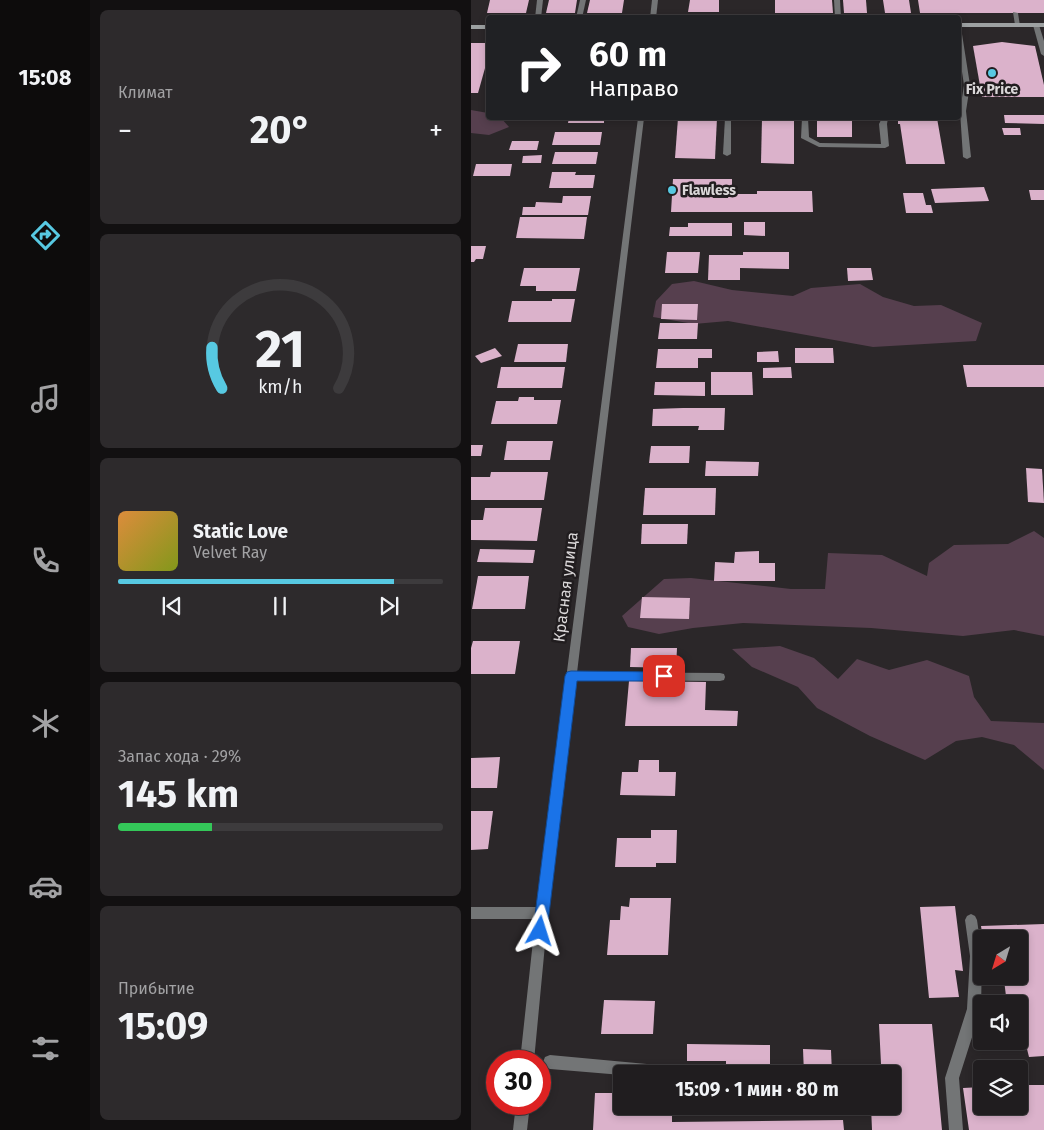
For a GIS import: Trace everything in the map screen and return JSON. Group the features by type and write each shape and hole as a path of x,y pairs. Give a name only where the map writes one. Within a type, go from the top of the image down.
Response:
{"street":[{"path":"538,15 540,0"},
{"path":"580,15 583,0"},
{"path":"653,15 655,0"},
{"path":"837,0 837,15"},
{"path":"1015,13 1018,25"},
{"path":"961,25 1044,25"},
{"path":"1036,25 1044,54"},
{"path":"471,27 486,27"},
{"path":"961,47 967,85 963,111 967,157"},
{"name":"Красная улица","path":"528,1050 542,912 641,120"},
{"path":"727,154 728,120"},
{"path":"805,120 805,138 819,145 885,146 884,120"},
{"path":"571,676 720,677"},
{"path":"471,912 542,912"},
{"path":"956,1130 952,1078 973,1009 976,956 971,920"},
{"path":"551,1062 613,1068"},
{"path":"520,1130 522,1115"}],"shaded area":[{"path":"471,110 486,113 486,120 503,120 509,127 489,135 471,133"},
{"path":"694,281 732,290 793,296 811,288 860,284 883,297 914,306 941,305 982,323 976,341 873,347 728,321 694,324 653,317 656,301 672,284"},
{"path":"1034,531 1044,538 1044,636 1014,630 963,636 871,628 743,623 693,628 659,634 628,627 622,616 664,579 691,578 791,589 825,589 828,553 882,555 927,576 929,563 954,545 1008,544"},
{"path":"780,646 814,658 838,679 857,659 889,670 927,660 969,676 974,697 991,721 1044,723 1044,770 1014,745 982,737 956,741 925,760 870,736 817,708 798,687 752,667 732,649"}],"building":[{"path":"490,0 529,0 526,13 487,13"},
{"path":"549,0 577,0 575,13 546,13"},
{"path":"590,0 624,0 622,13 587,13"},
{"path":"690,0 719,0 719,12 688,12"},
{"path":"775,0 832,0 833,13 775,13"},
{"path":"843,0 866,0 867,13 844,13"},
{"path":"883,0 909,0 911,13 885,13"},
{"path":"918,0 1044,0 1044,13 920,13"},
{"path":"1002,42 1035,46 1044,85 1044,97 982,97 973,46"},
{"path":"471,43 486,43 486,65 478,93 471,93"},
{"path":"1004,115 1044,115 1044,124 1005,123"},
{"path":"569,120 604,120 604,123 568,123"},
{"path":"678,120 717,120 715,159 675,158"},
{"path":"762,120 794,120 794,164 761,163"},
{"path":"817,120 852,120 852,137 817,137"},
{"path":"898,120 937,120 945,164 906,164 900,124 898,124"},
{"path":"1002,128 1020,128 1021,135 1004,135"},
{"path":"555,132 602,132 600,145 552,145"},
{"path":"512,141 539,141 537,150 509,150"},
{"path":"555,152 598,152 596,164 552,164"},
{"path":"542,155 541,163 522,163 523,156"},
{"path":"476,164 512,164 510,176 473,176"},
{"path":"552,172 576,172 575,175 595,175 593,188 549,188"},
{"path":"673,179 732,179 732,188 714,188 713,198 728,198 729,194 757,194 757,191 812,191 813,212 671,212"},
{"path":"984,187 989,201 935,203 931,189"},
{"path":"1029,190 1044,190 1044,200 1031,200"},
{"path":"903,193 923,193 926,205 931,205 933,213 906,213"},
{"path":"563,196 591,196 588,215 522,215 523,207 535,207 536,202 562,203"},
{"path":"520,217 587,217 584,239 516,238"},
{"path":"744,222 765,222 765,236 744,235"},
{"path":"688,223 732,223 732,236 669,236 670,227 688,227"},
{"path":"471,246 486,246 483,259 476,259 474,262 471,262"},
{"path":"667,252 700,252 698,273 665,273"},
{"path":"743,252 789,252 789,269 740,268 740,280 708,280 709,255 743,255"},
{"path":"524,268 580,268 576,291 536,291 536,286 520,286"},
{"path":"847,268 871,268 873,280 848,281"},
{"path":"552,299 575,299 571,322 508,322 512,301 552,301"},
{"path":"662,304 698,304 697,320 661,319"},
{"path":"660,323 698,323 697,339 658,339"},
{"path":"518,344 568,344 566,362 514,362"},
{"path":"495,348 502,356 481,363 475,356"},
{"path":"795,348 833,348 834,363 795,363"},
{"path":"658,349 712,349 712,358 698,358 698,368 656,368"},
{"path":"778,351 779,362 757,362 757,352"},
{"path":"963,365 1044,365 1044,387 967,387"},
{"path":"501,367 565,367 562,388 497,388"},
{"path":"791,367 792,378 763,378 763,368"},
{"path":"711,372 752,372 753,395 711,395"},
{"path":"655,382 705,382 705,396 654,395"},
{"path":"519,397 534,397 534,400 561,400 557,424 491,424 496,401 518,401"},
{"path":"725,408 724,430 698,430 699,426 652,426 653,409"},
{"path":"507,441 553,441 550,460 504,460"},
{"path":"471,445 483,445 481,456 471,456"},
{"path":"651,446 690,446 689,463 649,463"},
{"path":"706,461 759,462 758,476 705,476"},
{"path":"1026,468 1042,469 1044,503 1028,502"},
{"path":"491,472 548,472 544,500 471,500 471,477 490,477"},
{"path":"645,488 716,488 715,515 643,515"},
{"path":"485,508 542,508 537,541 471,540 471,520 483,520"},
{"path":"642,524 688,524 687,544 641,544"},
{"path":"480,549 535,550 533,563 477,562"},
{"path":"759,551 759,563 775,563 775,581 714,581 715,562 734,563 735,552"},
{"path":"478,576 529,576 525,609 472,609"},
{"path":"642,597 690,598 689,619 640,618"},
{"path":"473,641 520,641 515,674 471,674 471,648"},
{"path":"631,648 677,648 676,668 630,667"},
{"path":"629,681 706,682 705,710 738,711 737,726 625,726"},
{"path":"500,757 497,788 471,788 471,758"},
{"path":"639,760 659,760 659,772 676,772 675,796 620,795 622,772 638,772"},
{"path":"471,811 493,811 488,849 471,850"},
{"path":"651,830 677,830 676,863 656,863 656,867 615,867 617,838 651,838"},
{"path":"630,898 671,898 668,955 607,955 610,920 620,920 621,906 629,907"},
{"path":"955,906 963,971 955,970 959,997 929,998 920,907"},
{"path":"1044,924 1044,1056 1029,1057 1027,1050 1028,995 1006,995 1005,985 1029,985 1029,930 982,930 981,926"},
{"path":"604,1000 655,1001 653,1034 601,1034"},
{"path":"879,1024 932,1024 942,1130 872,1130 871,1115 901,1115 901,1065 869,1064 881,1064"},
{"path":"687,1044 770,1045 770,1065 726,1065 726,1061 687,1061"},
{"path":"803,1049 831,1050 832,1065 804,1065"},
{"path":"1028,1085 1044,1085 1044,1130 969,1130 963,1088 973,1087 973,1115 1028,1115"},
{"path":"595,1093 613,1093 613,1115 672,1115 672,1122 843,1120 844,1130 593,1130"}],"place":[{"name":"Fix Price","path":"992,73"},
{"name":"Flawless","path":"672,190"}],"route":[{"path":"540,931 571,676 664,676"}]}
